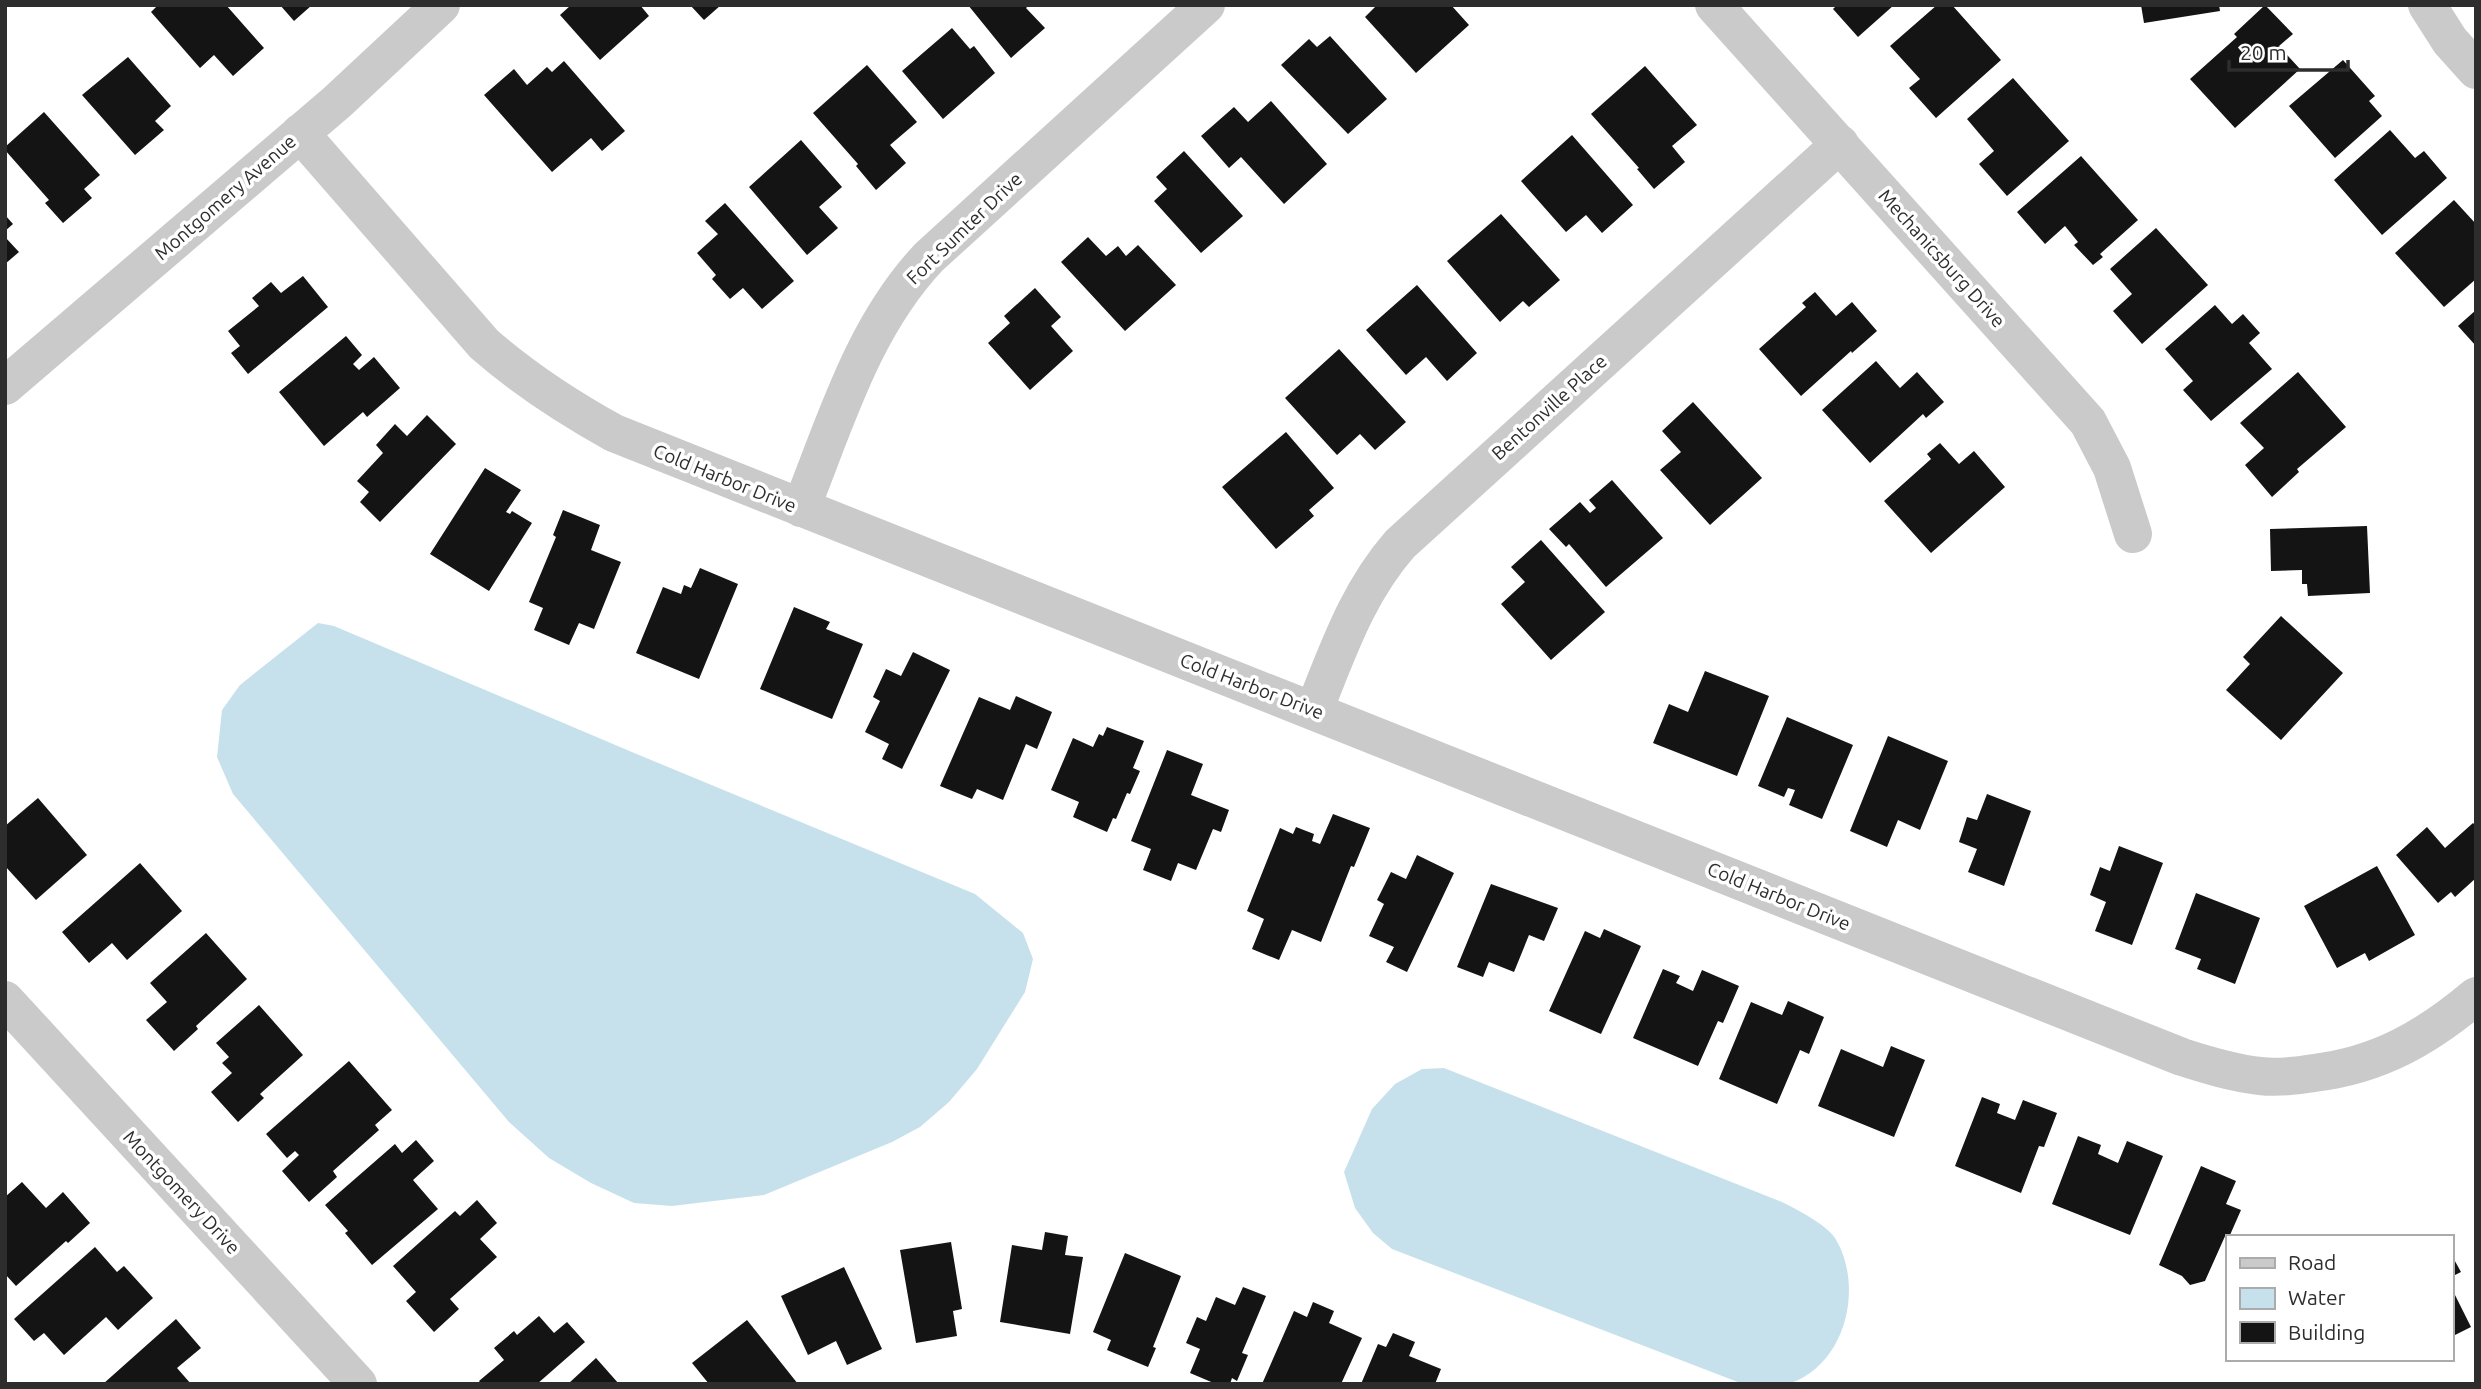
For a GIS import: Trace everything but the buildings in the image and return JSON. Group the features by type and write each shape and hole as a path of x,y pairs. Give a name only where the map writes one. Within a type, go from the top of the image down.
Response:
{"street":[{"name":"Montgomery Avenue","path":"5,386 300,133 441,5"},
{"name":"Fort Sumter Drive","path":"801,508 868,343 904,285 929,257 1206,5"},
{"name":"Mechanicsburg Drive","path":"1714,5 2088,422 2112,468 2133,534"},
{"path":"2427,5 2450,41 2476,70"},
{"name":"Cold Harbor Drive","path":"300,133 484,344 515,371 572,410 634,442 2182,1057 2262,1076 2304,1075 2348,1068 2394,1052 2438,1026 2476,996"},
{"name":"Bentonville Place","path":"1314,710 1351,615 1377,572 1400,544 1840,144"},
{"name":"Montgomery Drive","path":"5,1000 358,1384"}],"water":[{"path":"318,623 334,626 975,894 1023,933 1033,959 1025,992 977,1069 949,1102 920,1127 892,1142 764,1195 672,1206 634,1203 591,1183 549,1158 509,1122 233,794 217,757 222,710 240,685"},
{"path":"1444,1068 1782,1202 1825,1228 1835,1238 1844,1257 1849,1299 1845,1321 1826,1359 1810,1373 1791,1383 1774,1386 1743,1384 1392,1249 1373,1233 1355,1208 1344,1172 1372,1109 1395,1084 1422,1069"}]}
